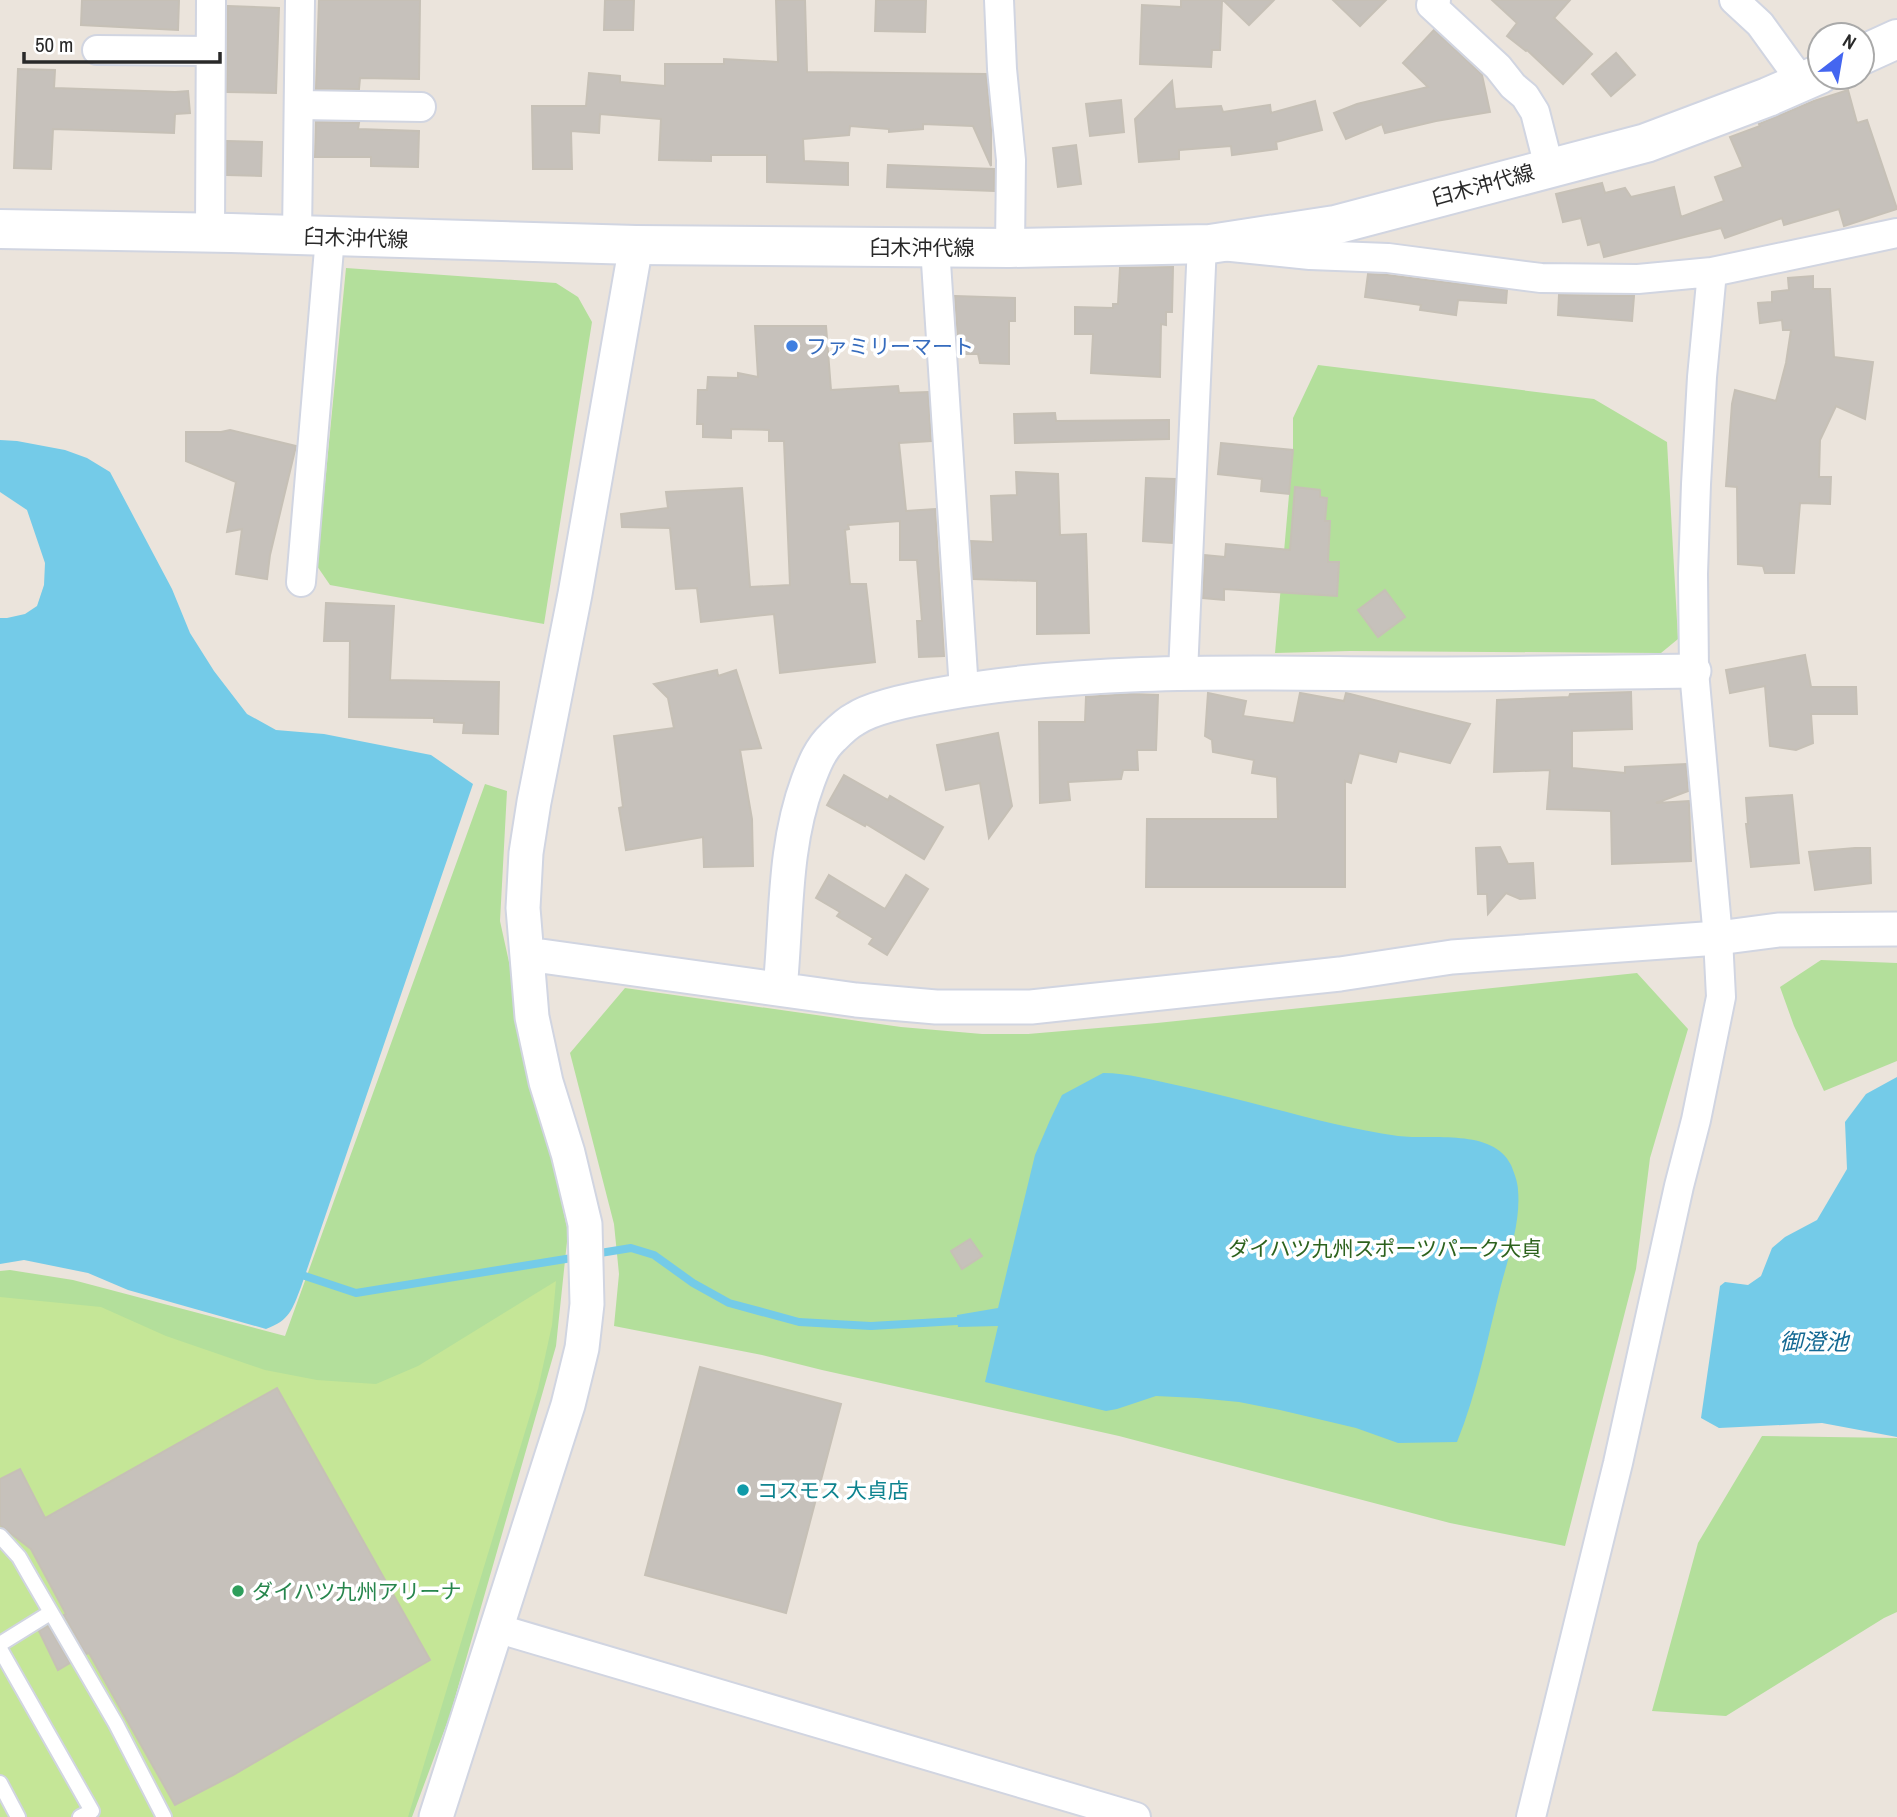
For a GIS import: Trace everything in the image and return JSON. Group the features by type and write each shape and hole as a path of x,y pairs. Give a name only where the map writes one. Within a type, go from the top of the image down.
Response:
{"main road":[{"path":"1876,48 1897,38"},
{"name":"臼木沖代線","path":"0,229 636,245 1010,248 1202,244 1335,225 1646,143 1806,80"}],"street":[{"path":"210,233 211,0"},
{"path":"300,0 299,105 314,236 301,582"},
{"path":"999,0 1002,69 1011,160 1010,248"},
{"path":"1436,0 1431,5 1525,96 1535,112 1549,167"},
{"path":"1734,0 1806,73"},
{"path":"97,50 210,51"},
{"path":"299,105 421,107"},
{"path":"1183,673 1202,244 1310,255 1388,258 1541,278 1638,279 1712,272 1897,233"},
{"path":"436,1817 568,1405 582,1348 587,1304 585,1224 568,1153 546,1082 532,1017 523,908 526,853 534,802 575,594 636,245"},
{"path":"935,247 964,690"},
{"path":"1531,1817 1618,1463 1696,1120 1721,997 1694,671 1696,484 1712,272"},
{"path":"780,989 787,878 792,836 802,796 815,761 831,738 856,717 888,706 964,690 1135,674 1694,671"},
{"path":"527,954 856,1000 936,1007 1031,1007 1340,974 1452,957 1718,938 1778,930 1897,929"},
{"path":"496,1629 1136,1817"}],"lane":[{"path":"0,1536 19,1557 116,1724 163,1817"},
{"path":"50,1612 0,1647 92,1811 80,1817"},
{"path":"0,1783 18,1817"}],"green space":[{"path":"346,268 556,283 578,297 592,322 544,624 330,585 317,566"},
{"path":"1318,365 1594,399 1667,442 1678,639 1661,653 1275,653 1293,450 1293,418"},
{"name":"ダイハツ九州アリーナ","path":"485,784 507,791 500,921 568,1232 556,1346 450,1715 412,1817 0,1817 0,1271 10,1270 73,1280 285,1336"},
{"path":"1821,960 1897,963 1897,1061 1824,1091 1794,1026 1780,987"},
{"name":"ダイハツ九州スポーツパーク大貞","path":"1637,973 1688,1029 1650,1158 1636,1269 1565,1546 1450,1523 1119,1436 762,1355 614,1326 619,1274 614,1224 570,1053 625,988 901,1027 982,1034 1028,1034"},
{"name":"ダイハツ九州アリーナ","path":"556,1281 552,1325 538,1389 408,1817 0,1817 0,1297 101,1307 166,1336 265,1370 317,1380 376,1384 418,1366"},
{"path":"1762,1436 1897,1438 1897,1612 1726,1716 1652,1711 1698,1543"}],"water":[{"path":"0,440 65,450 87,458 110,472 172,589 190,633 214,671 247,714 276,730 324,734 431,755 473,784 301,1287 285,1318 266,1329 128,1290 88,1273 24,1260 0,1264 0,618 25,614 37,606 44,585 45,563 27,510 0,492"},
{"path":"1103,1073 1149,1079 1370,1131 1398,1136 1476,1141 1491,1145 1502,1153 1511,1165 1517,1184 1516,1228 1476,1386 1457,1442 1398,1443 1356,1428 1280,1410 1197,1398 1156,1396 1106,1411 985,1382 998,1326 958,1327 957,1315 998,1308 1035,1155 1050,1120 1062,1095"},
{"name":"御澄池","path":"1897,1077 1897,1437 1822,1423 1719,1428 1701,1418 1720,1286 1725,1282 1748,1285 1761,1276 1772,1248 1785,1237 1817,1220 1847,1169 1845,1122 1866,1094"}],"building":[{"path":"82,0 179,0 178,30 81,25"},
{"path":"319,0 420,0 419,79 360,78 359,89 316,89"},
{"path":"605,0 634,0 633,30 604,30"},
{"path":"776,0 805,0 807,72 986,74 991,166 973,126 923,124 923,129 889,132 889,129 850,126 849,135 803,139 804,161 848,163 848,185 767,182 767,155 711,155 711,161 659,160 661,119 600,114 599,133 571,131 572,169 533,169 532,106 586,106 589,73 620,76 620,82 665,86 665,64 724,64 724,59 778,62"},
{"path":"876,0 926,0 925,32 875,31"},
{"path":"1181,0 1222,0 1220,50 1212,50 1211,67 1140,64 1142,5 1181,7"},
{"path":"1223,0 1274,0 1249,25"},
{"path":"1333,0 1386,0 1360,26"},
{"path":"1492,0 1570,0 1554,18 1592,54 1563,84 1527,50 1507,36 1517,23"},
{"path":"228,6 279,8 276,93 227,92"},
{"path":"1434,30 1482,75 1490,112 1385,133 1382,124 1346,139 1334,113 1357,104 1428,87 1403,63"},
{"path":"1616,53 1635,75 1611,96 1592,74"},
{"path":"18,69 55,70 54,88 188,91 190,113 175,114 174,133 53,129 51,169 14,168"},
{"path":"1172,81 1175,109 1221,106 1223,112 1270,105 1271,113 1315,101 1322,130 1276,142 1277,149 1232,155 1231,146 1179,150 1179,159 1139,162 1135,119"},
{"path":"1848,91 1857,123 1867,120 1897,209 1844,226 1839,209 1784,225 1782,218 1725,238 1721,228 1604,257 1600,242 1588,245 1581,218 1563,222 1556,194 1602,183 1605,193 1625,188 1631,197 1674,187 1681,217 1724,201 1715,177 1743,167 1730,137 1814,101"},
{"path":"1121,100 1124,132 1090,136 1086,104"},
{"path":"316,122 359,123 358,129 419,131 418,167 371,166 371,157 315,157"},
{"path":"227,141 262,142 261,176 227,175"},
{"path":"1076,145 1081,184 1058,187 1053,148"},
{"path":"888,165 994,169 994,191 887,187"},
{"path":"1173,267 1172,312 1166,312 1166,325 1161,324 1160,377 1091,373 1093,334 1075,334 1075,307 1113,308 1113,304 1118,304 1120,268"},
{"path":"1368,274 1507,290 1506,303 1458,300 1456,315 1420,310 1421,305 1365,297"},
{"path":"1813,276 1813,289 1830,289 1834,357 1873,362 1865,419 1836,406 1820,440 1819,477 1831,477 1830,504 1800,503 1794,573 1765,573 1763,566 1738,564 1737,487 1726,486 1732,404 1735,390 1776,401 1791,330 1783,330 1782,320 1760,323 1758,303 1772,302 1772,292 1789,290 1788,278"},
{"path":"1559,295 1634,296 1632,321 1558,315"},
{"path":"955,296 1015,298 1015,321 1009,321 1009,364 980,363 978,354 959,354"},
{"path":"755,326 826,326 831,390 898,386 899,393 928,392 931,441 899,443 906,511 935,509 944,656 919,657 917,621 922,621 917,560 900,560 900,521 848,525 849,529 845,530 850,584 866,584 875,662 780,673 774,614 701,622 697,588 676,589 670,528 622,527 621,514 668,508 666,492 742,488 750,587 790,585 784,441 769,441 769,430 731,429 731,438 703,437 703,424 697,424 698,390 707,390 708,377 738,378 738,373 758,377"},
{"path":"1055,413 1056,421 1169,420 1169,439 1015,443 1014,414"},
{"path":"230,430 296,446 270,555 267,579 236,574 242,529 227,532 236,482 186,461 186,432"},
{"path":"1221,443 1293,450 1289,494 1261,491 1262,479 1218,474"},
{"path":"1016,472 1058,474 1060,535 1086,534 1089,633 1037,634 1037,581 973,579 971,541 993,542 991,496 1017,495"},
{"path":"1146,478 1175,479 1172,543 1143,541"},
{"path":"1295,487 1320,490 1320,497 1327,498 1325,521 1330,521 1328,562 1339,562 1337,596 1224,589 1224,600 1203,598 1205,555 1225,557 1226,544 1290,550"},
{"path":"1385,590 1405,617 1378,637 1358,610"},
{"path":"326,603 394,606 390,680 499,682 498,734 463,733 464,723 434,722 434,718 349,717 350,641 324,641"},
{"path":"1805,655 1811,687 1856,687 1857,714 1811,714 1813,743 1796,750 1770,746 1765,686 1730,693 1726,670"},
{"path":"717,670 718,676 736,670 761,748 740,750 752,819 753,866 704,867 703,837 626,850 619,808 623,807 614,736 674,728 668,698 654,684"},
{"path":"1631,692 1632,729 1572,731 1572,768 1625,773 1625,767 1686,764 1688,791 1656,803 1689,801 1691,861 1612,864 1611,811 1547,809 1550,770 1494,772 1497,700"},
{"path":"1208,693 1246,701 1243,716 1294,723 1300,693 1344,701 1346,693 1470,724 1450,763 1399,751 1396,762 1359,753 1351,783 1345,781 1345,887 1146,887 1147,819 1278,819 1277,777 1252,773 1254,760 1213,752 1212,740 1205,736"},
{"path":"1158,695 1156,750 1137,750 1138,770 1123,770 1121,779 1068,782 1070,800 1040,803 1039,722 1085,722 1086,697"},
{"path":"998,733 1012,806 989,838 980,783 946,790 937,745"},
{"path":"844,775 888,800 890,796 943,827 924,859 866,824 865,826 827,805"},
{"path":"1792,795 1799,863 1751,867 1746,798"},
{"path":"1500,847 1508,864 1533,863 1535,898 1520,899 1506,893 1488,914 1487,894 1478,894 1476,848"},
{"path":"1870,848 1871,883 1815,890 1809,852"},
{"path":"829,875 885,909 906,875 928,889 887,955 869,944 873,938 837,916 840,912 816,898"},
{"path":"970,1239 982,1256 962,1269 951,1251"},
{"name":"コスモス 大貞店","path":"700,1367 841,1404 786,1613 645,1575"},
{"path":"277,1388 430,1660 233,1775 175,1805 89,1653 86,1654 64,1615 66,1614 31,1549 0,1525 0,1479 20,1469 45,1518"},
{"path":"48,1626 70,1663 58,1670 39,1631"}],"waterway":[{"path":"594,1254 631,1248 654,1255 693,1283 729,1303 799,1322 871,1326 957,1321"},
{"path":"305,1276 356,1293 578,1257"}],"place":[{"name":"ファミリーマート","path":"792,346"},
{"name":"コスモス 大貞店","path":"743,1490"},
{"name":"ダイハツ九州アリーナ","path":"238,1591"}]}
